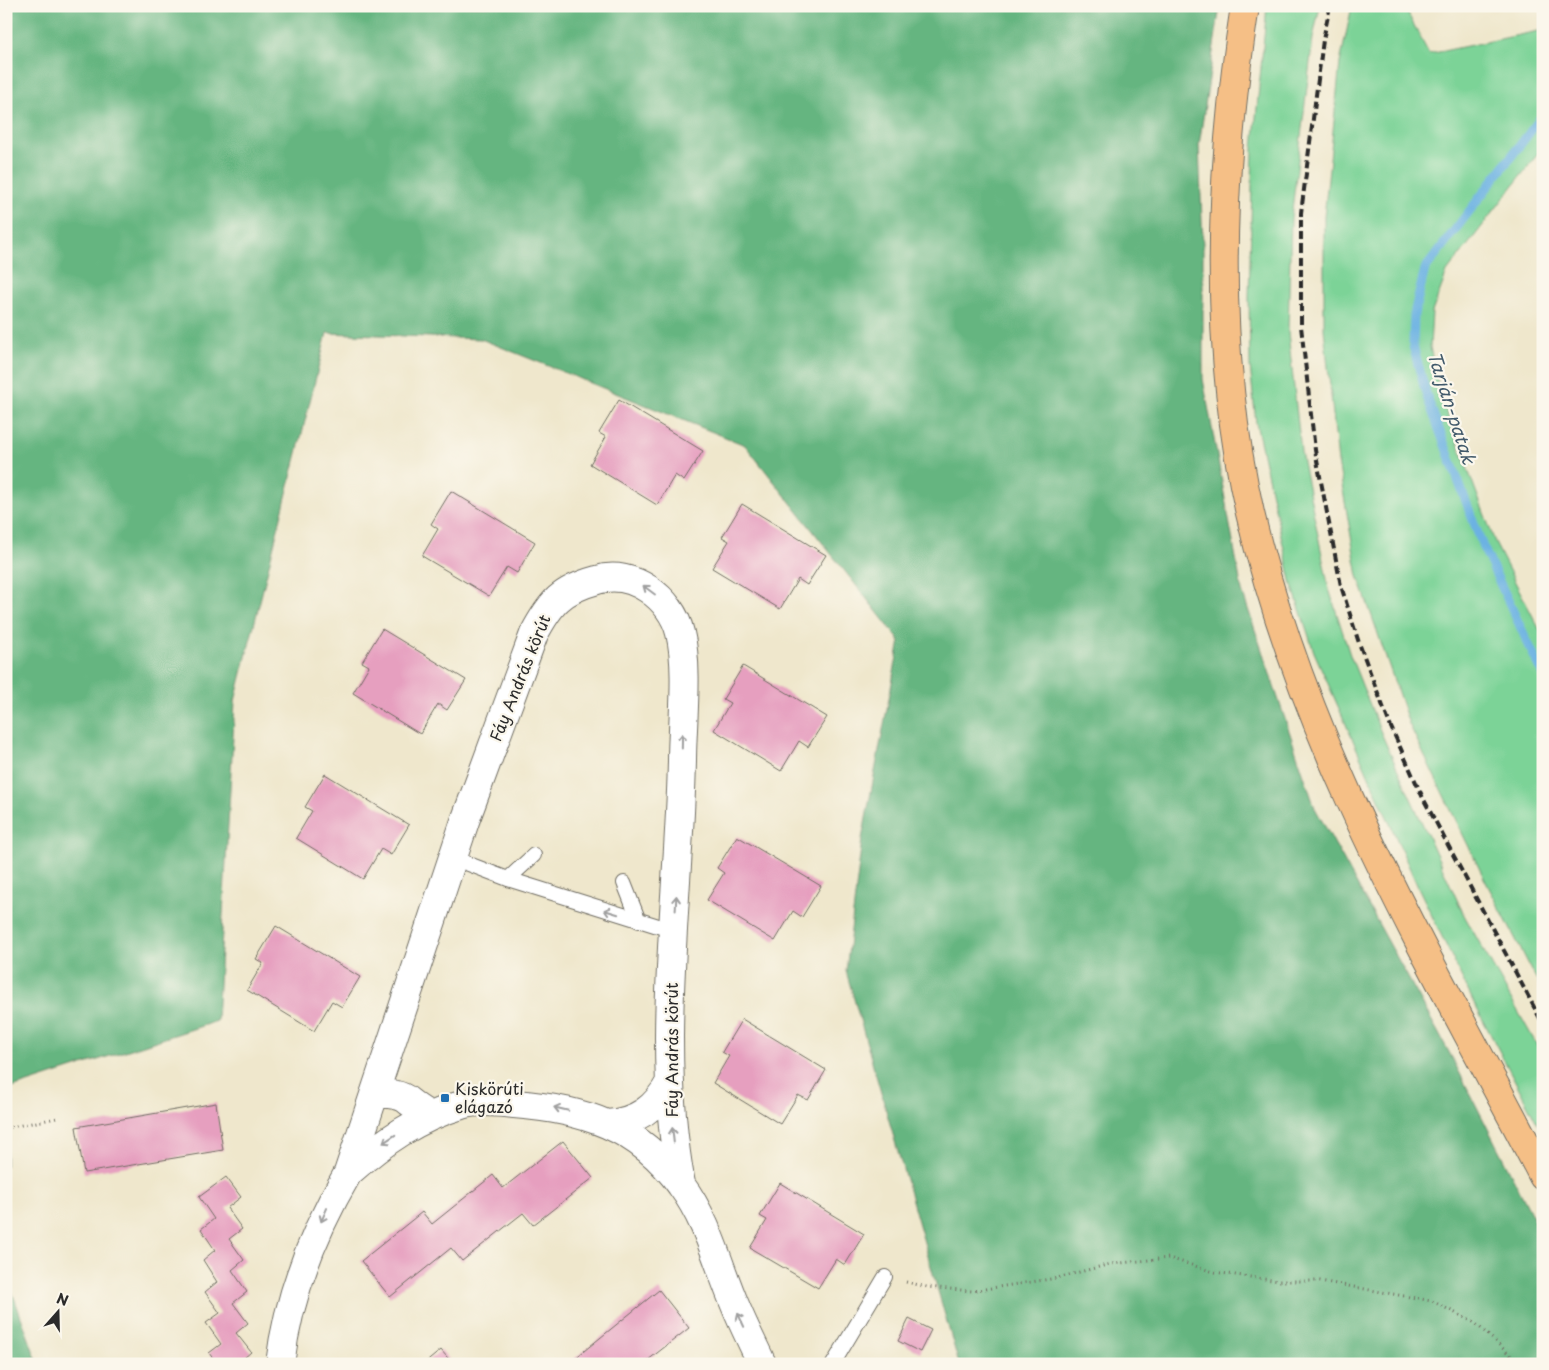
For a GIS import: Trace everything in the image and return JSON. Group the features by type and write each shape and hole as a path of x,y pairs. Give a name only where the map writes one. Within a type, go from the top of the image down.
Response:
{"main road":[{"path":"1245,6 1228,142 1224,293 1227,362 1233,418 1250,512 1290,652 1321,734 1394,889 1543,1176"}],"street":[{"name":"Fáy András körút","path":"280,1364 284,1337 312,1242 326,1210 348,1173 452,858 516,679 548,608 566,592 581,585 612,577 640,584 665,604 676,621 680,634 683,660 681,781 674,931 670,1082 675,1154 681,1184"},
{"path":"608,1124 622,1123 647,1111 664,1092 670,1082"},
{"path":"375,1093 397,1095 407,1099 420,1111 432,1116"},
{"name":"Fáy András körút","path":"348,1173 378,1147 417,1121 463,1104 502,1103 550,1106 594,1117 632,1136 659,1160 681,1184 701,1215 735,1307 762,1364"}],"lane":[{"path":"508,880 534,855"},
{"path":"452,858 508,880 674,931"},
{"path":"624,883 639,921"},
{"path":"833,1364 886,1277"}],"path":[{"path":"6,1128 57,1118"},
{"path":"886,1277 927,1287 972,1291 1057,1278 1110,1264 1169,1258 1214,1272 1278,1281 1320,1281 1432,1302 1475,1323 1520,1364"}],"green space":[{"path":"6,6 1220,6 1199,145 1203,247 1203,379 1242,591 1315,808 1450,1054 1543,1237 1543,1364 959,1364 846,971 862,839 900,641 745,445 481,339 327,333 235,701 217,1021 9,1089 6,1167"},
{"path":"1267,6 1320,6 1313,38 1291,218 1288,332 1301,452 1329,589 1350,655 1382,735 1464,915 1543,1056 1543,1134 1474,1003 1417,885 1314,652 1292,585 1256,423 1250,366 1249,296 1253,148"},
{"path":"1352,6 1404,6 1429,54 1543,30 1543,147 1447,272 1432,312 1430,347 1440,395 1496,545 1543,636 1543,992 1485,880 1409,724 1358,576 1338,462 1324,329 1324,217 1340,63"},
{"path":"6,1275 38,1364 6,1364"}],"building":[{"path":"619,400 703,451 684,481 675,475 657,505 590,464 606,437 599,433"},
{"path":"451,491 535,542 517,573 507,567 489,596 422,556 438,529 431,524"},
{"path":"742,504 826,555 807,585 798,579 780,609 712,568 729,541 722,537"},
{"path":"382,629 466,680 447,710 438,704 420,734 353,693 369,666 362,662"},
{"path":"743,666 827,717 808,747 799,741 781,771 714,730 730,703 723,699"},
{"path":"325,774 409,825 391,855 381,849 363,879 296,838 312,811 305,807"},
{"path":"737,836 821,886 802,917 793,911 775,941 707,900 724,873 717,868"},
{"path":"276,926 360,977 342,1007 332,1001 314,1031 247,990 263,963 256,959"},
{"path":"742,1019 826,1070 808,1100 798,1095 780,1124 713,1083 729,1056 722,1052"},
{"path":"216,1103 223,1150 84,1173 76,1127"},
{"path":"563,1141 593,1178 533,1225 523,1213 462,1261 451,1248 390,1297 361,1261 422,1212 432,1224 493,1175 503,1188"},
{"path":"226,1177 241,1197 227,1208 242,1229 229,1239 244,1260 232,1270 247,1292 233,1303 248,1323 236,1333 251,1352 237,1364 217,1364 209,1353 221,1344 206,1323 220,1313 205,1292 217,1282 203,1260 215,1250 201,1229 214,1219 199,1197"},
{"path":"780,1183 864,1234 845,1265 836,1259 818,1288 750,1248 767,1220 760,1216"},
{"path":"659,1290 689,1328 643,1364 568,1364"},
{"path":"909,1319 931,1330 920,1352 898,1341"},
{"path":"441,1350 453,1364 424,1364"}],"waterway":[{"name":"Tarján-patak","path":"1543,115 1425,269 1414,314 1413,346 1427,397 1483,547 1543,675"}],"railway":[{"path":"1330,6 1323,40 1301,213 1301,326 1315,450 1341,586 1359,643 1390,725 1423,798 1543,1024"}],"place":[{"name":"Kiskörúti elágazó","path":"445,1098"}]}
